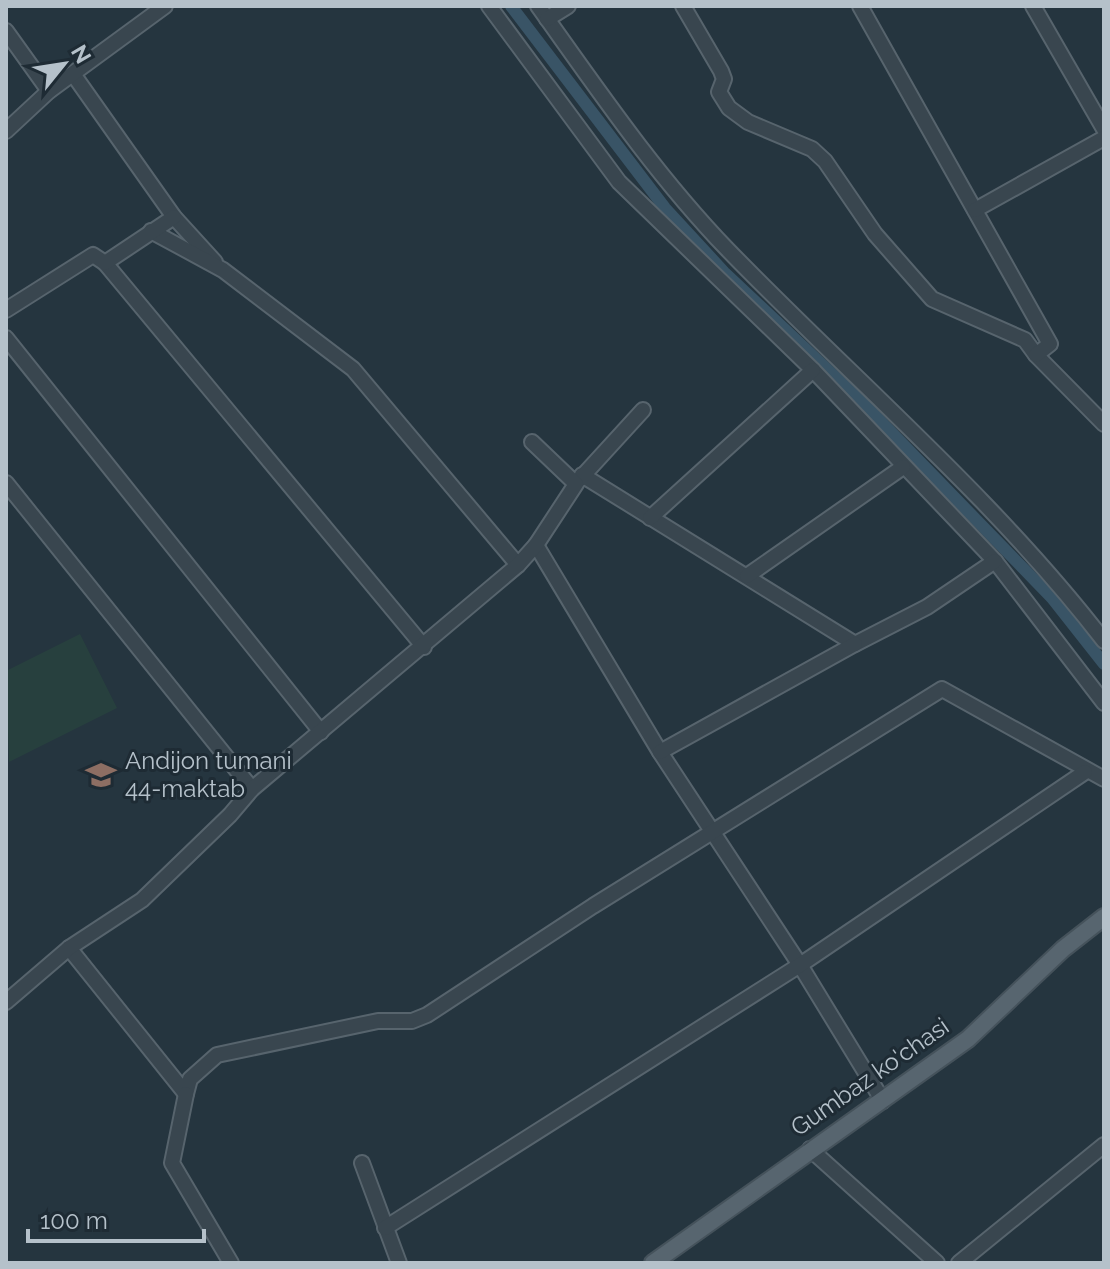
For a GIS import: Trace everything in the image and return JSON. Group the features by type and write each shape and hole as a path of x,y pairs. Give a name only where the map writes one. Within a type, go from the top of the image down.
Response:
{"main road":[{"name":"Gumbaz ko'chasi","path":"653,1263 968,1039 1063,949 1104,917"}],"street":[{"path":"6,131 49,91 145,12 165,6"},
{"path":"489,6 619,182 813,370 995,561 1104,703"},
{"path":"568,6 542,12 653,168 737,259 1052,573 1104,641"},
{"path":"683,6 721,71 724,79 719,92 729,108 767,132 812,149 842,185 875,234 932,299 1025,340 1104,424"},
{"path":"860,6 1050,344 1036,355"},
{"path":"1033,6 1104,129"},
{"path":"6,31 49,91"},
{"path":"73,74 174,217 223,270"},
{"path":"975,210 1104,138"},
{"path":"105,263 174,217"},
{"path":"151,231 223,270 353,369 518,565"},
{"path":"6,310 93,255 105,263 424,647"},
{"path":"6,338 321,732"},
{"path":"650,518 813,370"},
{"path":"6,1002 69,948 142,900 230,815 252,789 518,565 536,545 579,480 643,410"},
{"path":"532,442 579,480 650,518 855,644"},
{"path":"747,576 903,467"},
{"path":"6,483 252,789"},
{"path":"536,545 660,752 714,830 883,1101"},
{"path":"660,752 927,607 995,561"},
{"path":"231,1263 172,1163 190,1079 217,1055 378,1021 412,1021 427,1015 714,830 942,689 1085,772 1104,779"},
{"path":"385,1228 800,965 1085,772"},
{"path":"69,948 186,1094"},
{"path":"959,1263 1104,1145"},
{"path":"810,1149 937,1263"},
{"path":"362,1163 399,1263"}],"green space":[{"path":"80,634 117,708 9,762 6,671"}],"waterway":[{"path":"511,6 665,208 724,272 862,402 1052,598 1104,664"}],"place":[{"name":"Andijon tumani 44-maktab","path":"101,775"}]}
